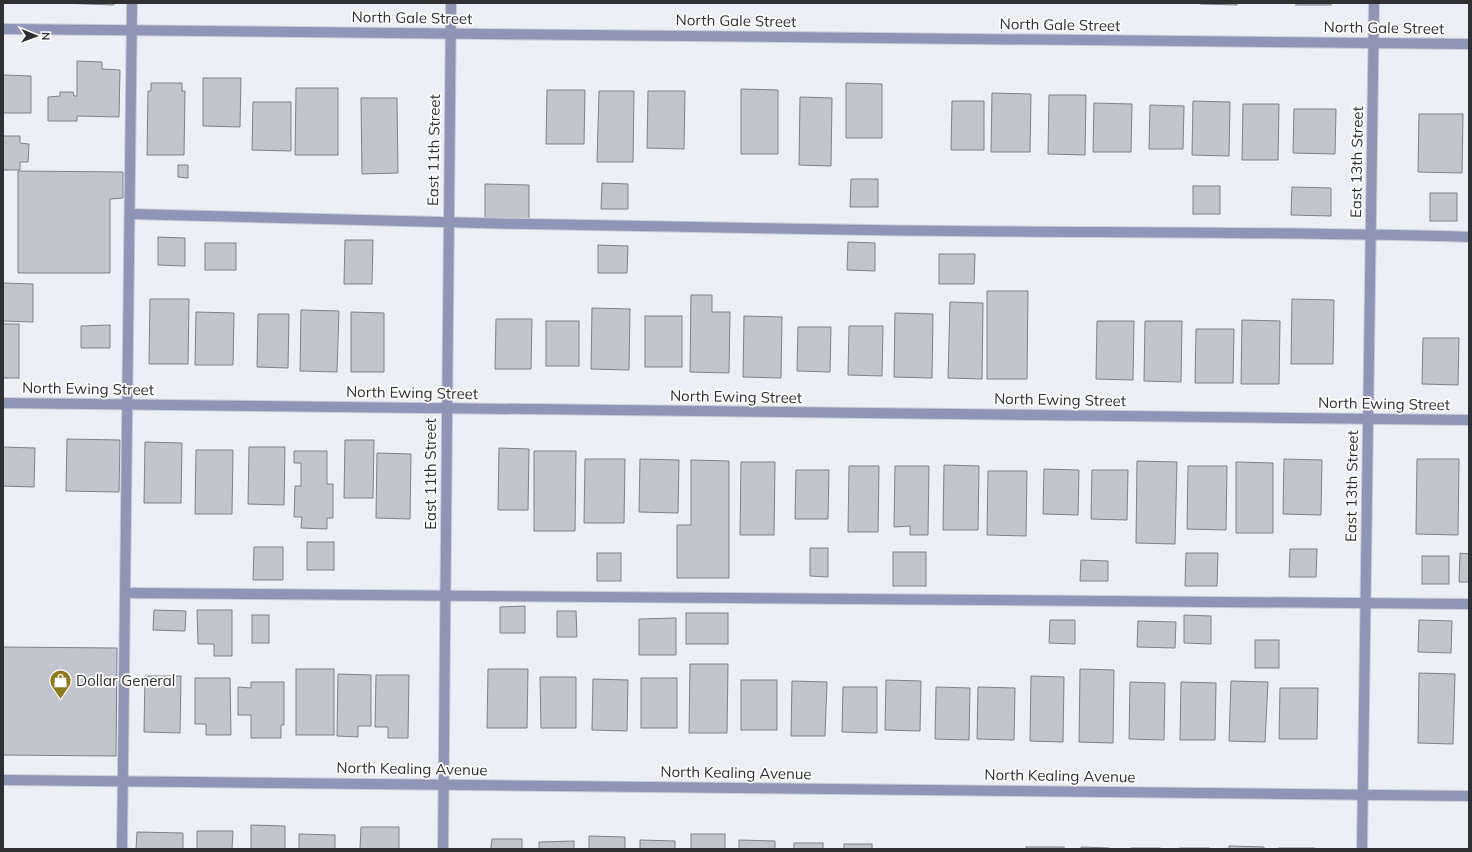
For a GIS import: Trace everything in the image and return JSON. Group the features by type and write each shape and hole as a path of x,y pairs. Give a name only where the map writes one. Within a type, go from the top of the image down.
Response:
{"street":[{"path":"122,849 132,3"},
{"name":"East 11th Street","path":"443,849 451,3"},
{"name":"East 13th Street","path":"1362,849 1374,3"},
{"name":"North Gale Street","path":"3,28 1469,44"},
{"path":"130,214 448,223 884,231 1370,234 1469,237"},
{"name":"North Ewing Street","path":"3,403 1469,420"},
{"path":"125,593 1469,604"},
{"name":"North Kealing Avenue","path":"3,780 1469,796"}],"building":[{"path":"60,3 114,3 114,5"},
{"path":"1237,3 1237,5 1200,4"},
{"path":"1296,3 1331,3 1331,5 1296,5"},
{"path":"77,61 102,62 102,69 120,70 119,117 77,116 77,121 48,121 48,97 60,96 60,92 73,92 74,96 77,96"},
{"path":"3,75 31,76 31,113 3,113"},
{"path":"203,78 241,78 240,127 203,126"},
{"path":"151,83 182,83 182,91 185,91 184,155 147,155 148,91 151,91"},
{"path":"846,83 882,84 882,138 846,138"},
{"path":"296,88 338,88 338,155 295,155"},
{"path":"741,89 778,90 778,154 741,154"},
{"path":"547,90 585,90 584,144 546,144"},
{"path":"599,91 634,91 633,162 597,162"},
{"path":"648,91 685,91 684,149 647,148"},
{"path":"992,93 1031,94 1030,152 991,152"},
{"path":"1049,95 1086,95 1085,155 1048,154"},
{"path":"800,97 832,98 831,166 799,165"},
{"path":"361,98 397,98 398,173 362,174"},
{"path":"952,101 984,101 984,150 951,150"},
{"path":"1193,101 1230,102 1229,156 1192,155"},
{"path":"253,102 291,102 291,151 252,150"},
{"path":"1094,103 1132,104 1131,152 1093,152"},
{"path":"1243,104 1279,104 1278,160 1242,160"},
{"path":"1150,105 1184,106 1183,149 1149,149"},
{"path":"1294,109 1336,109 1335,154 1293,153"},
{"path":"1419,114 1463,114 1462,173 1418,172"},
{"path":"3,136 20,136 20,143 29,144 28,162 20,162 20,170 3,170"},
{"path":"178,165 188,165 188,178 178,177"},
{"path":"18,171 123,172 123,198 110,199 110,273 18,273"},
{"path":"851,179 878,179 878,207 850,207"},
{"path":"602,183 628,184 628,209 601,209"},
{"path":"485,184 529,185 529,219 485,218"},
{"path":"1193,186 1220,186 1220,214 1193,214"},
{"path":"1292,187 1331,188 1331,216 1291,215"},
{"path":"1430,193 1457,193 1457,221 1430,221"},
{"path":"158,237 185,238 185,266 158,265"},
{"path":"345,240 373,240 372,284 344,284"},
{"path":"848,242 875,243 875,271 847,270"},
{"path":"205,243 236,243 236,270 205,270"},
{"path":"598,245 628,246 627,273 598,273"},
{"path":"939,254 975,254 974,284 939,284"},
{"path":"3,283 33,284 33,322 3,321"},
{"path":"987,291 1028,291 1027,379 987,379"},
{"path":"691,295 712,295 712,312 730,312 729,373 690,372"},
{"path":"150,299 189,299 188,364 149,364"},
{"path":"1292,299 1334,300 1333,364 1291,364"},
{"path":"950,302 983,303 982,379 948,378"},
{"path":"592,308 630,309 629,370 591,369"},
{"path":"301,310 339,311 337,372 300,371"},
{"path":"196,312 234,313 233,365 195,365"},
{"path":"351,312 384,313 384,372 351,372"},
{"path":"895,313 933,314 932,378 894,377"},
{"path":"258,314 289,314 288,368 257,367"},
{"path":"645,316 682,316 682,367 645,367"},
{"path":"744,316 782,317 781,378 743,377"},
{"path":"496,319 532,319 531,369 495,369"},
{"path":"1242,320 1280,321 1279,384 1241,384"},
{"path":"546,321 579,321 579,366 546,366"},
{"path":"1097,321 1134,321 1133,380 1096,379"},
{"path":"1145,321 1182,321 1181,382 1144,381"},
{"path":"3,324 19,324 19,378 3,378"},
{"path":"110,325 110,348 81,348 81,326"},
{"path":"849,326 883,326 882,376 848,375"},
{"path":"798,327 831,327 830,372 797,371"},
{"path":"1196,329 1234,329 1233,383 1195,383"},
{"path":"1423,338 1459,338 1458,385 1422,384"},
{"path":"67,439 120,440 119,492 66,491"},
{"path":"345,440 374,440 373,498 344,498"},
{"path":"145,442 182,443 181,503 144,503"},
{"path":"3,447 35,448 34,487 3,486"},
{"path":"249,447 285,447 284,505 248,504"},
{"path":"499,448 529,449 528,510 498,510"},
{"path":"196,450 233,450 232,514 195,514"},
{"path":"294,451 327,451 327,484 333,484 333,518 327,518 327,529 301,528 302,517 294,517 295,486 301,486 301,463 294,463"},
{"path":"534,451 576,451 575,531 534,531"},
{"path":"377,453 411,454 410,519 376,518"},
{"path":"585,459 625,459 624,523 584,523"},
{"path":"640,459 679,460 678,513 639,512"},
{"path":"1284,459 1322,460 1321,515 1283,514"},
{"path":"1417,459 1459,459 1458,535 1416,534"},
{"path":"691,460 729,461 729,578 677,578 677,525 691,525"},
{"path":"1137,461 1177,462 1175,544 1136,543"},
{"path":"741,462 775,462 774,535 740,535"},
{"path":"1236,462 1273,463 1273,533 1236,533"},
{"path":"944,465 979,466 978,530 943,530"},
{"path":"849,466 879,466 878,532 848,532"},
{"path":"895,466 929,466 928,535 910,535 910,526 894,527"},
{"path":"1188,466 1227,466 1226,530 1187,529"},
{"path":"1044,469 1079,470 1078,515 1043,514"},
{"path":"796,470 829,470 828,519 795,519"},
{"path":"1092,470 1128,470 1127,520 1091,519"},
{"path":"988,471 1027,471 1026,536 987,535"},
{"path":"307,542 334,542 334,570 307,570"},
{"path":"254,547 283,547 283,580 253,580"},
{"path":"810,548 828,548 828,577 810,576"},
{"path":"1290,549 1317,549 1316,577 1289,577"},
{"path":"893,552 926,552 926,586 893,586"},
{"path":"597,553 621,553 621,581 597,581"},
{"path":"1186,553 1218,553 1217,586 1185,586"},
{"path":"1460,553 1469,554 1469,582 1459,582"},
{"path":"1422,556 1449,556 1449,584 1422,584"},
{"path":"1081,560 1108,561 1108,581 1080,581"},
{"path":"525,606 525,633 500,633 500,607"},
{"path":"154,610 186,611 185,631 153,630"},
{"path":"197,610 232,610 232,656 214,656 214,644 198,644"},
{"path":"557,611 576,611 577,637 557,637"},
{"path":"686,613 728,613 728,644 686,644"},
{"path":"252,615 269,615 269,643 252,643"},
{"path":"1184,615 1211,616 1211,644 1184,643"},
{"path":"676,618 676,655 639,655 639,619"},
{"path":"1050,620 1075,620 1075,644 1049,643"},
{"path":"1419,620 1452,621 1451,653 1418,652"},
{"path":"1138,621 1176,622 1175,648 1137,647"},
{"path":"1255,640 1279,640 1279,668 1255,668"},
{"name":"Dollar General","path":"3,647 117,648 116,756 3,755"},
{"path":"690,664 728,664 727,733 689,733"},
{"path":"296,669 334,669 334,735 296,735"},
{"path":"488,669 528,669 527,728 487,728"},
{"path":"1080,669 1114,670 1113,743 1079,742"},
{"path":"1419,673 1455,674 1453,744 1418,743"},
{"path":"338,674 371,675 371,726 358,726 358,737 337,736"},
{"path":"376,675 409,675 408,738 388,738 388,727 375,727"},
{"path":"145,676 181,676 180,733 144,732"},
{"path":"1031,676 1064,677 1063,742 1030,741"},
{"path":"540,677 576,677 576,728 541,728"},
{"path":"195,678 230,678 231,735 206,735 206,724 195,724"},
{"path":"641,678 677,678 677,728 641,728"},
{"path":"593,679 628,680 627,731 592,730"},
{"path":"741,680 777,680 777,730 741,730"},
{"path":"886,680 921,681 920,731 885,730"},
{"path":"792,681 827,682 825,736 791,736"},
{"path":"1231,681 1268,682 1265,742 1229,741"},
{"path":"251,682 284,682 284,725 281,725 281,738 251,738 251,715 238,715 238,687 251,688"},
{"path":"1130,682 1165,683 1164,740 1129,739"},
{"path":"1181,682 1216,683 1215,740 1180,740"},
{"path":"843,687 877,687 877,733 842,732"},
{"path":"936,687 970,688 969,740 935,739"},
{"path":"978,687 1015,688 1014,740 977,739"},
{"path":"1280,688 1318,688 1317,739 1279,739"},
{"path":"251,825 285,826 285,849 251,849"},
{"path":"361,827 399,827 399,849 360,849"},
{"path":"197,831 233,831 232,849 197,849"},
{"path":"137,832 183,833 183,849 136,849"},
{"path":"299,834 335,835 335,849 299,849"},
{"path":"691,834 725,834 725,849 691,849"},
{"path":"589,836 625,837 625,849 589,849"},
{"path":"492,839 522,839 522,849 488,849 491,848"},
{"path":"640,840 675,841 675,849 640,849"},
{"path":"739,840 775,841 775,849 739,849"},
{"path":"574,841 574,849 539,849 539,842"},
{"path":"794,843 823,843 823,849 794,849"},
{"path":"844,844 872,844 872,849 844,849"},
{"path":"1229,846 1264,847 1264,849 1229,849"},
{"path":"1026,847 1064,847 1064,849 1026,849"},
{"path":"1081,847 1109,848 1109,849 1081,849"},
{"path":"1160,848 1160,849 1131,849"},
{"path":"1209,848 1209,849 1180,849"},
{"path":"1314,848 1314,849 1279,849"}],"place":[{"name":"Dollar General","path":"60,700"}]}
